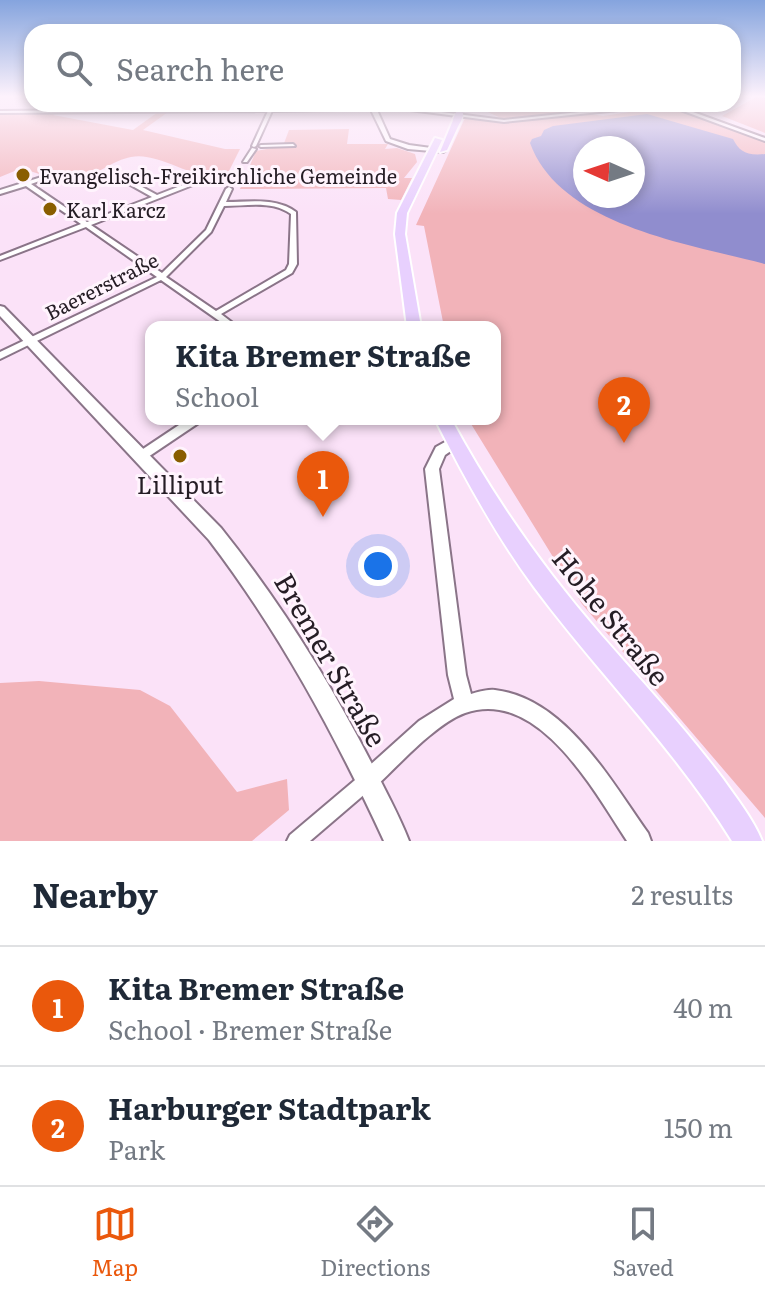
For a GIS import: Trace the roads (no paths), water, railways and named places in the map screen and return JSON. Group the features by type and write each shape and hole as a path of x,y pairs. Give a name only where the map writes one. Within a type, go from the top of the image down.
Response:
{"highway":[{"path":"437,147 443,136"}],"main road":[{"path":"413,321 400,228 402,213 437,147"},
{"name":"Bremer Straße","path":"0,309 215,534 285,625 397,841"},
{"name":"Hohe Straße","path":"446,425 487,500 541,579 701,772 748,841"}],"street":[{"path":"245,161 259,136"},
{"path":"386,136 400,144 437,147"},
{"path":"400,144 437,147"},
{"path":"254,147 293,145"},
{"path":"0,192 50,176"},
{"path":"120,177 156,197"},
{"path":"0,258 202,180"},
{"path":"26,183 226,321"},
{"name":"Baererstraße","path":"0,356 162,277 197,246 224,204 229,189"},
{"path":"216,314 289,271 293,264 294,213 290,209 279,205 224,204"},
{"path":"141,456 187,425"},
{"path":"454,442 440,451 432,469 457,675 464,704"},
{"path":"296,841 447,713 486,698 522,706 544,719 573,749 640,841"}],"place":[{"name":"Evangelisch-Freikirchliche Gemeinde","path":"23,175"},
{"name":"Karl Karcz","path":"50,209"},
{"name":"Harburger Stadtpark","path":"624,443"},
{"name":"Lilliput","path":"180,456"},
{"name":"Kita Bremer Straße","path":"323,517"}]}
